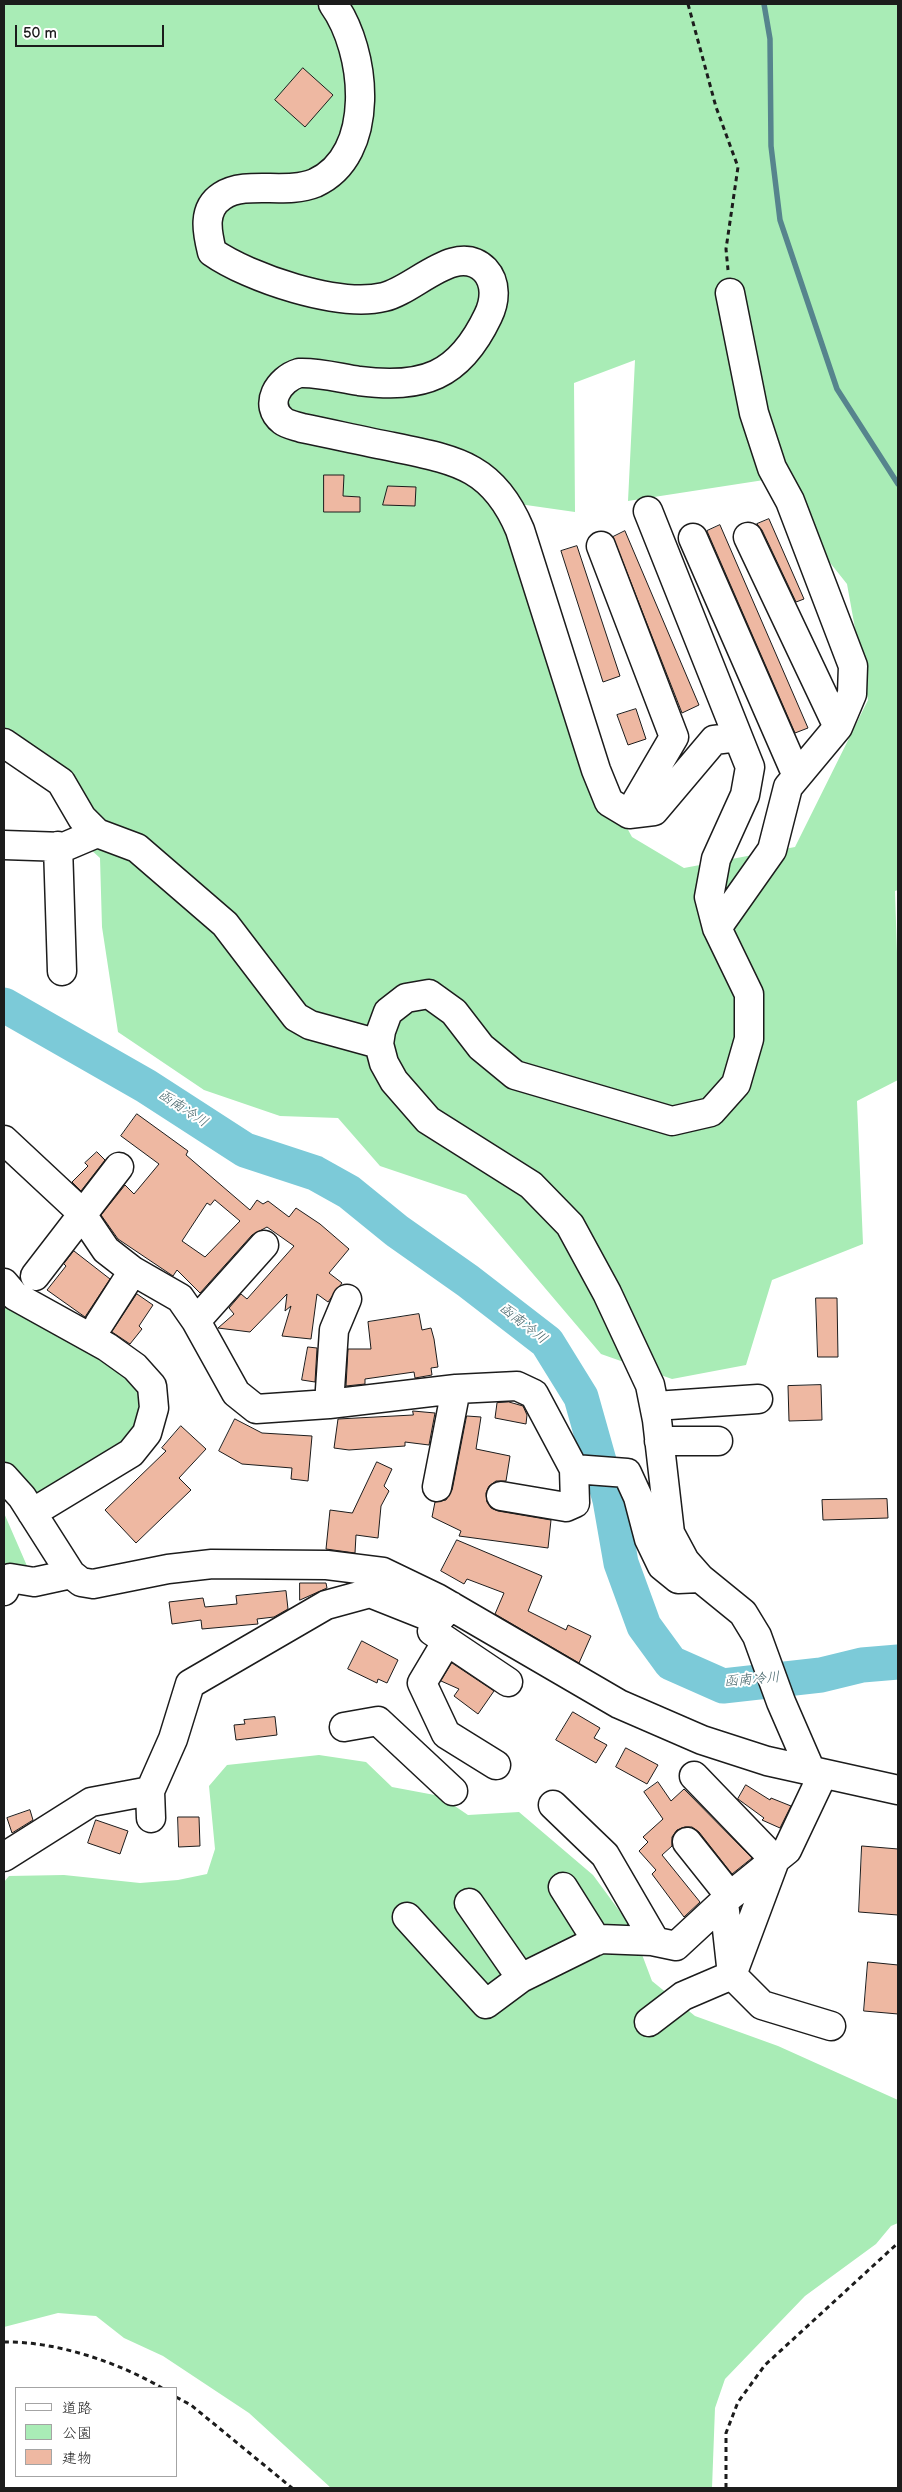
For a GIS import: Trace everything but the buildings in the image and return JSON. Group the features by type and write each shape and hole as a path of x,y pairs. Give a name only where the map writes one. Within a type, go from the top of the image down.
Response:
{"street":[{"path":"333,4 342,15 352,44 358,79 361,110 354,139 342,163 314,183 292,189 244,189 223,195 213,204 207,217 212,252 230,264 257,276 328,296 359,301 385,297 406,289 439,268 461,259 477,263 487,272 493,284 494,296 492,308 483,328 467,350 438,376 392,383 298,373 289,376 277,388 274,406 284,422 302,428 458,462 496,490 513,512 520,530 599,778 609,802 629,814 654,811 714,740 738,737"},
{"path":"717,928 772,850 788,787 838,728 852,694 853,666 790,501 769,459 754,412 730,293"},
{"path":"407,1918 486,2004 520,1978 597,1941 655,1941 676,1946 727,1899 787,1850 817,1773 781,1702 757,1636 742,1613 700,1578 685,1561 670,1533 660,1440 650,1385 570,1225 531,1185 428,1120 394,1081 384,1063 379,1044 381,1031 388,1012 406,998 429,994 454,1012 481,1047 515,1075 672,1121 711,1112 736,1084 749,1039 749,994 717,928 709,897 716,860 745,795 750,767 738,737 681,618 648,511"},
{"path":"748,537 772,606 838,728"},
{"path":"693,538 797,776"},
{"path":"601,546 674,736 629,814"},
{"path":"4,743 61,782 82,818 97,833 137,848 225,924 296,1017 310,1025 379,1044"},
{"path":"4,845 64,847 97,833"},
{"path":"58,846 62,971"},
{"path":"8,1154 82,1216 106,1250 133,1271 180,1298 196,1321 236,1392 256,1409 330,1404 456,1389 516,1386 534,1394 574,1469 575,1503 566,1507 501,1496"},
{"path":"35,1276 119,1167"},
{"path":"196,1321 264,1244"},
{"path":"99,1324 133,1271"},
{"path":"4,1283 16,1296 107,1347 135,1367 152,1386 154,1408 147,1433 131,1453 32,1513"},
{"path":"330,1404 334,1330 347,1299"},
{"path":"437,1486 456,1389"},
{"path":"654,1406 758,1399"},
{"path":"660,1440 718,1442"},
{"path":"574,1469 627,1473 638,1496 649,1539 662,1566 678,1579 700,1578"},
{"path":"4,1477 22,1497 71,1574 82,1582 93,1584 168,1569 212,1564 328,1565 383,1572 451,1606 619,1704 702,1740 768,1761 898,1790"},
{"path":"4,1592 10,1578 34,1582 71,1574"},
{"path":"151,1818 150,1791 173,1739 190,1684 326,1605 370,1593 438,1620 451,1606"},
{"path":"385,1599 508,1682"},
{"path":"447,1641 422,1683 446,1734 496,1765"},
{"path":"344,1727 378,1721 453,1791"},
{"path":"404,1745 446,1734"},
{"path":"694,1776 775,1860"},
{"path":"4,1857 91,1802 150,1791"},
{"path":"552,1805 605,1856 655,1941"},
{"path":"687,1842 727,1899 732,1976 762,2005 831,2026"},
{"path":"649,2022 683,1996 732,1976 775,1860"},
{"path":"563,1887 597,1941"},
{"path":"469,1903 520,1978"}],"path":[{"path":"688,4 716,106 738,167 726,249 730,293"},
{"path":"726,2488 726,2433 738,2402 766,2365 898,2243"},
{"path":"4,2342 52,2346 93,2358 160,2387"},
{"path":"178,2398 191,2405 292,2488"}],"green space":[{"path":"4,4 898,4 898,890 895,891 898,984 898,1080 857,1101 863,1244 772,1280 746,1365 672,1379 601,1354 466,1195 380,1166 338,1118 280,1116 204,1090 118,1032 102,927 100,858 79,839 62,778 4,740","holes":["635,360 628,501 764,480 847,584 868,700 795,847 684,868 632,837 561,708 505,502 575,512 574,383"]},
{"path":"4,1281 113,1361 149,1397 131,1453 27,1503 4,1482"},
{"path":"4,1513 34,1582 4,1593"},
{"path":"319,1755 366,1762 392,1787 440,1796 468,1815 519,1812 593,1875 632,1928 652,1981 695,2016 778,2046 898,2100 898,2223 891,2226 876,2244 805,2296 725,2379 715,2408 712,2488 331,2488 249,2413 163,2356 124,2338 96,2316 58,2313 4,2327 4,1882 9,1876 64,1875 140,1883 178,1880 207,1874 215,1849 209,1786 227,1765"}],"waterway":[{"path":"764,4 770,39 771,146 780,220 837,389 898,484"},
{"name":"函南冷川","path":"4,1005 146,1086 245,1150 315,1173 349,1192 397,1231 468,1281 547,1342 581,1397 610,1500 621,1563 644,1626 671,1663 723,1686 821,1675 862,1665 898,1662"},
{"path":"897,1661 898,1653"}]}
